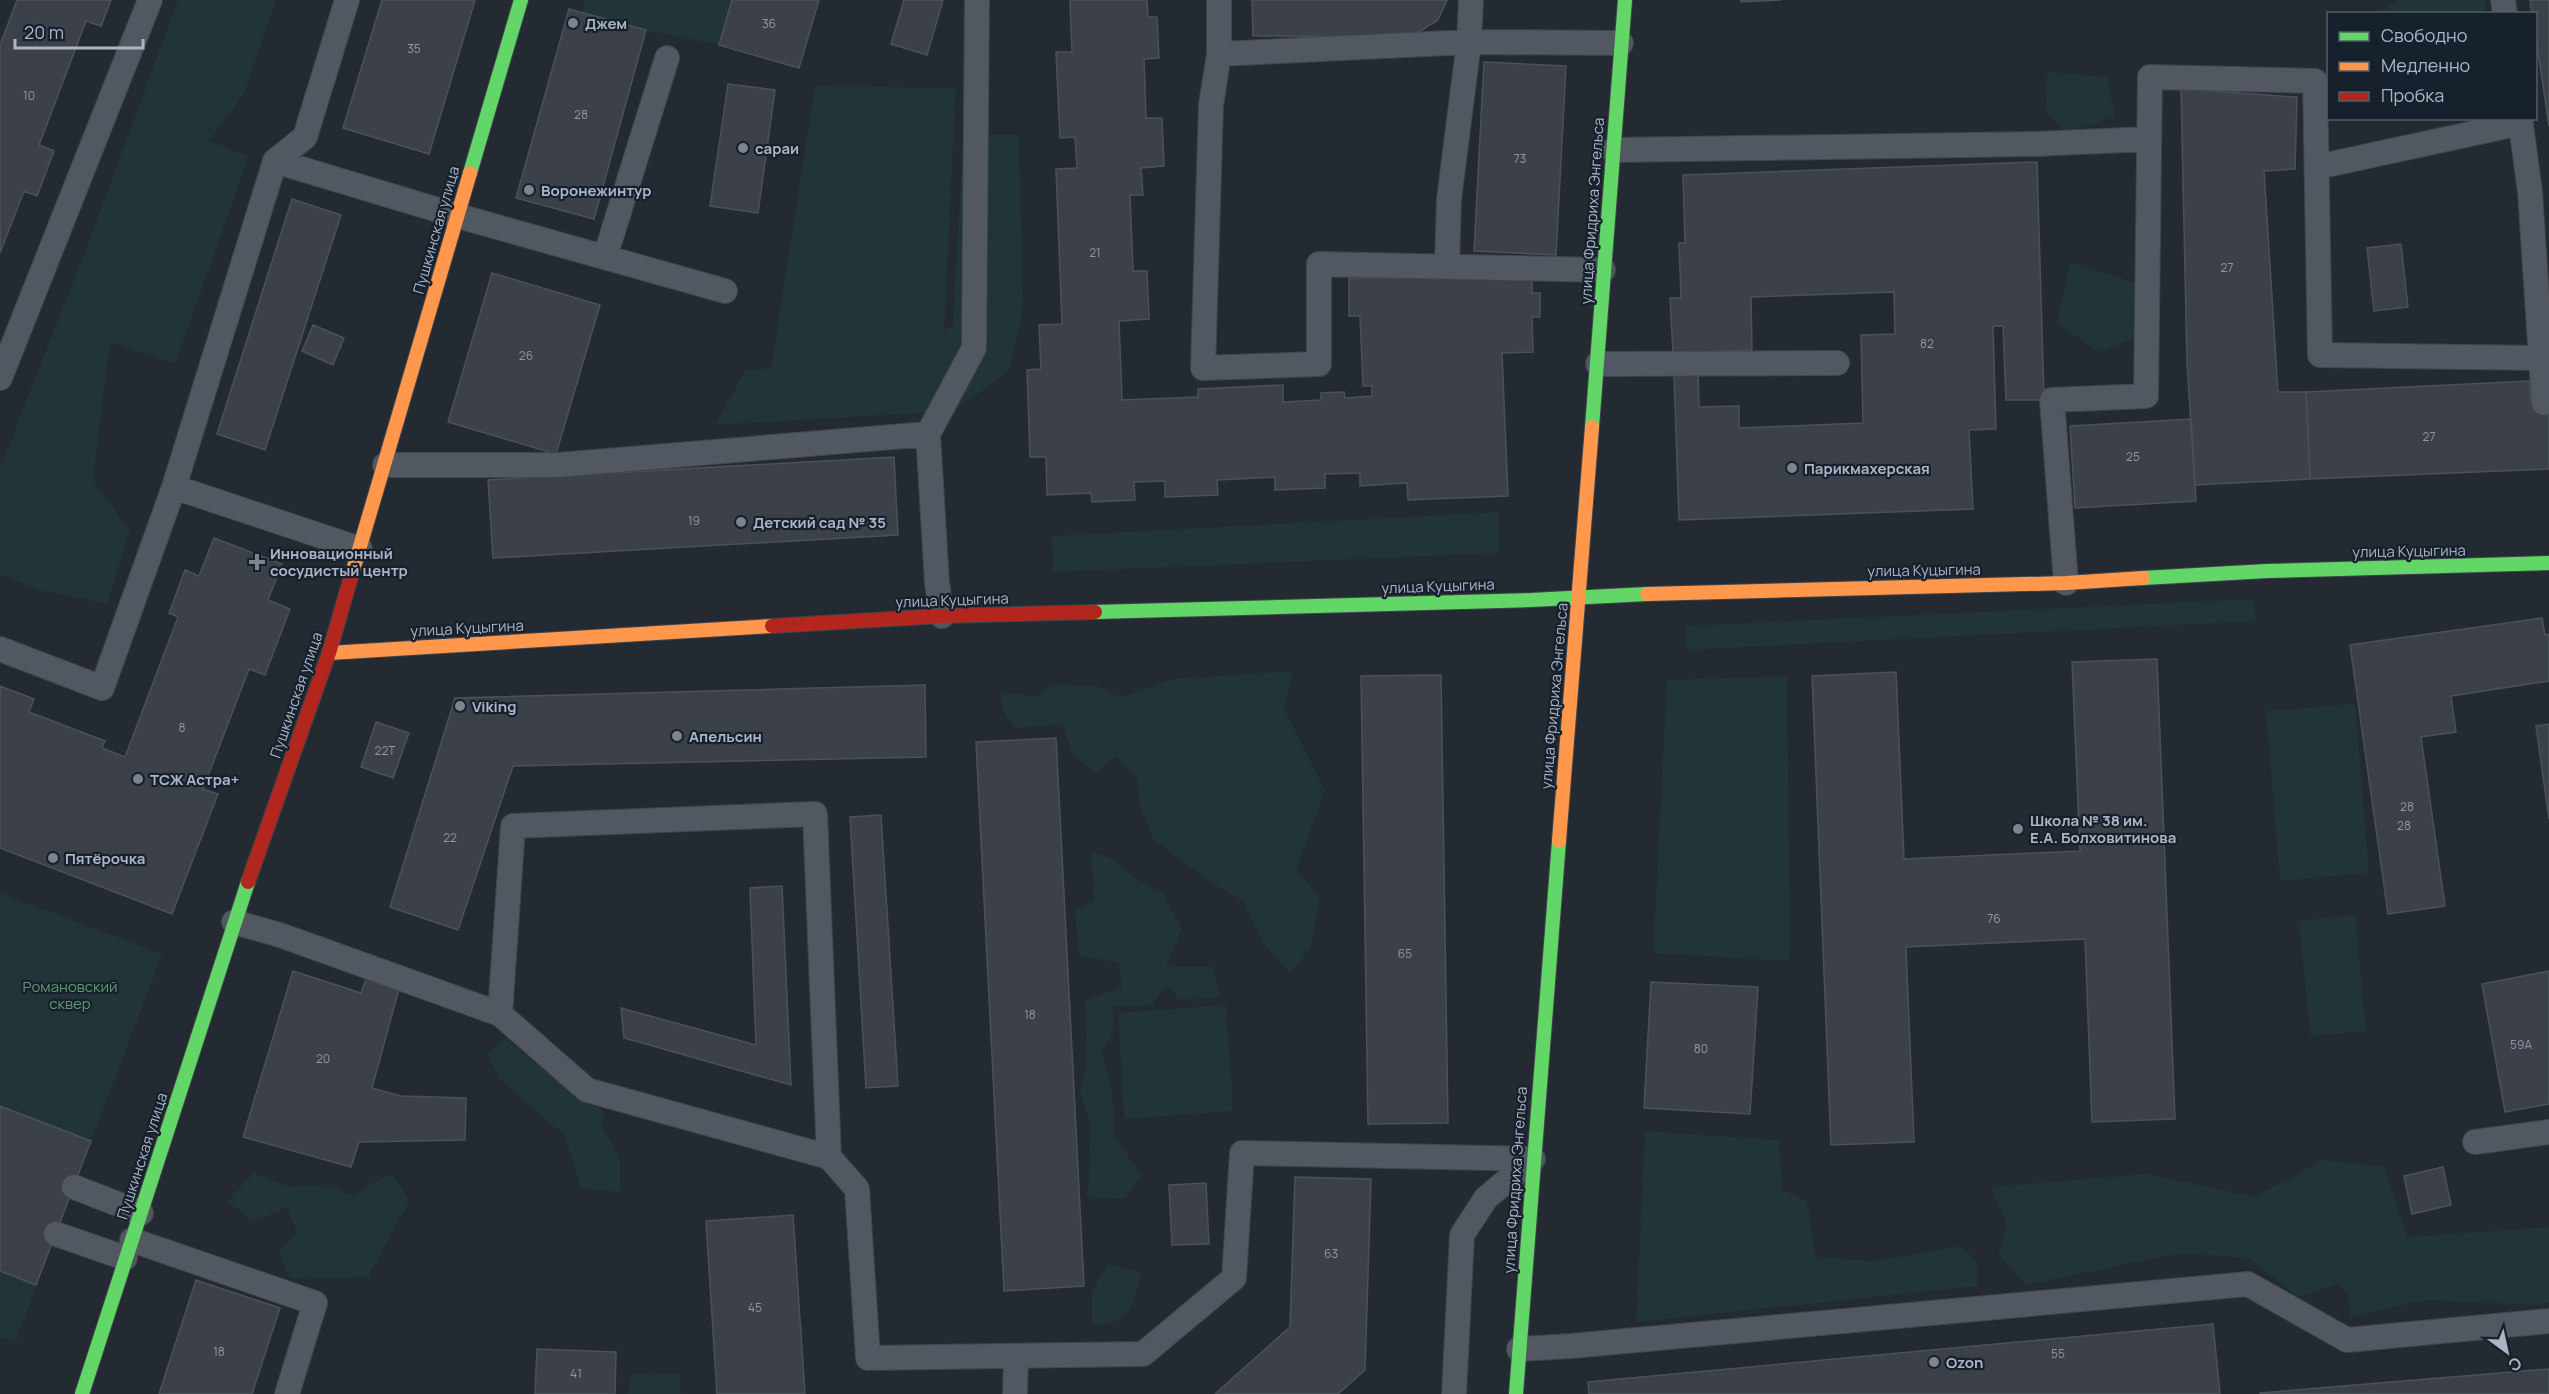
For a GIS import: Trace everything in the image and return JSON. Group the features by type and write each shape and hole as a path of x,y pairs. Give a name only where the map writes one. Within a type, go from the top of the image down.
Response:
{"street":[{"name":"Пушкинская улица","path":"82,1394 234,922 328,653 521,0"},
{"name":"улица Фридриха Энгельса","path":"1516,1394 1598,364 1624,0"},
{"name":"улица Куцыгина","path":"328,653 942,616 2066,583 2266,571 2549,563"}],"lane":[{"path":"0,378 150,0"},
{"path":"0,649 102,688 174,487 275,161 305,137 347,0"},
{"path":"942,616 937,583 928,434 974,348 978,0"},
{"path":"1219,0 1220,54 1211,105 1203,368 1319,364 1319,264 1604,270"},
{"path":"1447,265 1449,199 1469,42 1471,0"},
{"path":"1220,54 1469,42 1621,43"},
{"path":"605,257 667,58"},
{"path":"2066,583 2052,400 2146,396 2150,77 2315,81 2320,355 2540,358"},
{"path":"2317,167 2520,121 2539,191 2540,358 2544,403"},
{"path":"1613,150 2035,144 2149,139"},
{"path":"275,161 458,216 725,291"},
{"path":"1598,364 1837,363"},
{"path":"385,465 558,465 928,434"},
{"path":"174,487 360,549"},
{"path":"500,1014 513,825 815,814 829,1157"},
{"path":"234,922 280,935 500,1014 587,1090 829,1157 857,1189 868,1358 1143,1354 1234,1278 1242,1153 1533,1159"},
{"path":"2475,1142 2549,1132"},
{"path":"1454,1394 1462,1234 1486,1198 1533,1159"},
{"path":"74,1187 141,1213"},
{"path":"56,1234 128,1249 315,1303 287,1394"},
{"path":"1519,1349 2248,1284 2347,1340 2549,1322"},
{"path":"1015,1394 1016,1356"}],"green space":[{"path":"178,0 276,0 244,94 209,141 249,156 175,364 110,342 93,480 130,531 107,604 41,590 0,575 0,468 94,228"},
{"path":"585,0 732,0 719,45 646,30 582,12"},
{"path":"2398,0 2485,0 2485,12 2381,12"},
{"path":"2047,72 2107,77 2115,117 2066,132 2046,112"},
{"path":"815,86 956,88 944,331 953,325 962,158 990,135 1019,135 1023,311 1009,371 953,411 715,425 745,371 771,368"},
{"path":"2070,262 2136,283 2135,338 2098,352 2057,323"},
{"path":"1499,512 1499,553 1053,572 1052,536"},
{"path":"2254,599 2256,621 1687,650 1685,626"},
{"path":"1293,671 1284,709 1325,791 1296,870 1320,897 1311,948 1290,973 1264,944 1242,900 1212,883 1153,839 1140,806 1137,779 1116,756 1096,772 1074,757 1062,724 1015,728 1003,710 1000,692 1038,697 1052,684 1098,686 1120,698 1173,679"},
{"path":"1787,676 1790,961 1653,953 1667,680"},
{"path":"2355,704 2369,873 2280,881 2266,711"},
{"path":"1091,852 1110,858 1136,879 1163,893 1182,929 1166,967 1214,967 1220,997 1180,1000 1166,985 1152,1005 1113,1006 1113,1033 1102,1052 1112,1092 1115,1137 1142,1175 1125,1199 1088,1197 1090,1124 1080,1092 1087,1058 1085,1001 1122,987 1119,963 1079,955 1075,911 1094,900"},
{"name":"Романовский сквер","path":"0,893 162,954 15,1343 0,1337"},
{"path":"2355,915 2366,1031 2310,1036 2299,921"},
{"path":"1226,1005 1233,1111 1124,1119 1118,1013"},
{"path":"505,1039 574,1093 605,1112 601,1125 620,1157 620,1192 581,1188 565,1136 501,1081 486,1053"},
{"path":"1645,1131 1779,1140 1782,1190 1807,1201 1816,1257 1873,1261 1961,1246 1977,1262 1977,1286 1636,1322"},
{"path":"2322,1160 2384,1167 2407,1237 2549,1227 2549,1303 2532,1305 2426,1300 2350,1317 2348,1296 2339,1284 2298,1297 2249,1258 2180,1253 2026,1285 1998,1254 2007,1225 1991,1187 2147,1174 2255,1197"},
{"path":"254,1173 289,1187 328,1185 350,1196 391,1174 410,1200 368,1277 290,1278 278,1253 297,1233 287,1207 253,1222 227,1201"},
{"path":"1108,1264 1141,1273 1136,1295 1133,1304 1123,1317 1105,1324 1092,1325 1092,1291"},
{"path":"630,1373 680,1374 681,1394 628,1394"}],"building":[{"path":"17,0 111,0 101,26 86,21 39,145 54,151 37,196 24,191 0,253 0,45"},
{"path":"382,0 475,0 429,154 343,128"},
{"path":"732,0 819,0 799,68 719,45"},
{"path":"904,0 943,0 927,55 891,44"},
{"path":"1070,0 1147,0 1148,17 1157,17 1159,58 1144,59 1146,118 1162,118 1164,166 1141,168 1143,195 1130,195 1133,271 1147,271 1149,319 1119,321 1122,400 1198,397 1198,389 1283,385 1283,402 1321,400 1321,393 1344,392 1345,398 1372,396 1372,386 1363,386 1360,316 1349,316 1349,278 1532,278 1532,293 1540,293 1540,317 1532,317 1533,352 1502,353 1508,496 1408,500 1407,483 1360,486 1360,473 1325,474 1325,488 1275,490 1275,477 1217,480 1218,495 1165,497 1165,481 1134,482 1135,500 1092,502 1091,493 1047,495 1046,457 1030,457 1027,370 1041,369 1039,325 1062,324 1056,169 1077,168 1075,137 1060,138 1056,52 1072,52"},
{"path":"1252,0 1447,0 1438,20 1411,37 1253,36"},
{"path":"1741,0 1781,0 1741,2"},
{"path":"2530,0 2549,0 2549,126 2537,45 2537,12 2532,12"},
{"path":"569,9 646,30 594,219 516,198"},
{"path":"1484,62 1566,66 1556,255 1474,251"},
{"name":"сараи","path":"728,84 775,90 758,213 710,206"},
{"path":"2181,89 2297,97 2295,169 2264,171 2278,392 2306,392 2310,479 2195,485 2187,363"},
{"path":"2037,162 2044,400 2006,400 2003,326 1993,326 1996,429 1969,430 1973,509 1679,520 1674,375 1698,374 1699,407 1739,406 1739,428 1863,423 1861,335 1895,334 1894,292 1751,297 1752,350 1673,353 1670,298 1681,298 1679,243 1685,243 1683,175"},
{"path":"292,199 341,215 265,450 217,434"},
{"path":"2401,244 2408,307 2374,311 2367,248"},
{"path":"492,273 600,305 556,454 448,422"},
{"path":"313,325 344,338 333,365 302,351"},
{"path":"2529,381 2531,403 2549,403 2549,469 2310,479 2306,392"},
{"path":"2191,419 2196,501 2075,508 2070,426"},
{"path":"894,457 898,535 493,558 488,480"},
{"path":"214,538 282,564 268,600 290,609 265,675 249,669 203,789 218,794 172,914 0,848 0,686 34,699 29,712 105,741 102,748 125,757 178,617 169,613 185,570 199,576"},
{"path":"2542,618 2545,635 2549,634 2549,681 2451,696 2456,732 2421,737 2445,906 2388,914 2350,645"},
{"path":"2157,659 2175,1119 2092,1122 2085,939 1906,947 1914,1142 1831,1145 1812,676 1896,672 1904,859 2080,851 2072,662"},
{"path":"1441,675 1448,1123 1368,1124 1361,676"},
{"path":"925,685 926,757 513,766 458,930 390,907 455,698"},
{"path":"376,722 409,733 393,778 361,767"},
{"path":"2549,724 2549,819 2536,726"},
{"path":"1056,738 1084,1286 1004,1291 976,742"},
{"path":"881,815 898,1086 866,1088 850,817"},
{"path":"782,886 791,1085 624,1038 621,1008 756,1045 750,888"},
{"path":"293,971 361,993 366,979 399,989 372,1088 401,1096 466,1098 465,1140 359,1142 351,1167 243,1137"},
{"path":"2549,971 2549,1104 2505,1112 2482,984"},
{"path":"1651,982 1758,987 1750,1114 1644,1108"},
{"path":"0,1106 91,1141 36,1285 0,1271"},
{"path":"2443,1167 2451,1205 2412,1214 2404,1176"},
{"path":"1295,1177 1371,1179 1365,1370 1338,1394 1215,1394 1290,1327"},
{"path":"1206,1183 1209,1244 1172,1245 1169,1185"},
{"path":"793,1215 805,1394 717,1394 706,1221"},
{"path":"196,1280 280,1308 252,1394 159,1394"},
{"path":"2213,1324 2220,1394 1589,1394 1588,1382"},
{"path":"537,1349 616,1352 615,1394 535,1394"},
{"path":"2549,1369 2549,1394 2260,1394 2260,1393"}],"traffic: fast":[{"path":"470,173 521,0"},
{"path":"1592,427 1625,0"},
{"path":"2143,578 2267,571 2549,563"},
{"path":"1095,612 1531,600 1647,594"},
{"path":"1516,1394 1559,841"},
{"path":"82,1394 248,882"}],"traffic: slow":[{"path":"351,577 470,173"},
{"path":"1559,841 1592,427"},
{"path":"1647,594 2066,583 2143,578"},
{"path":"329,653 772,626"}],"traffic: jam":[{"path":"248,882 329,653 351,577"},
{"path":"772,626 942,616 1095,612"}],"place":[{"name":"Джем","path":"573,23"},
{"name":"сараи","path":"743,148"},
{"name":"Воронежинтур","path":"529,190"},
{"name":"Парикмахерская","path":"1792,468"},
{"name":"Детский сад № 35","path":"741,522"},
{"name":"Инновационный сосудистый центр","path":"257,562"},
{"name":"Viking","path":"460,706"},
{"name":"Апельсин","path":"677,736"},
{"name":"ТСЖ Астра+","path":"138,779"},
{"name":"Школа № 38 им. Е.А. Болховитинова","path":"2018,829"},
{"name":"Пятёрочка","path":"53,858"},
{"name":"Ozon","path":"1934,1362"}]}
